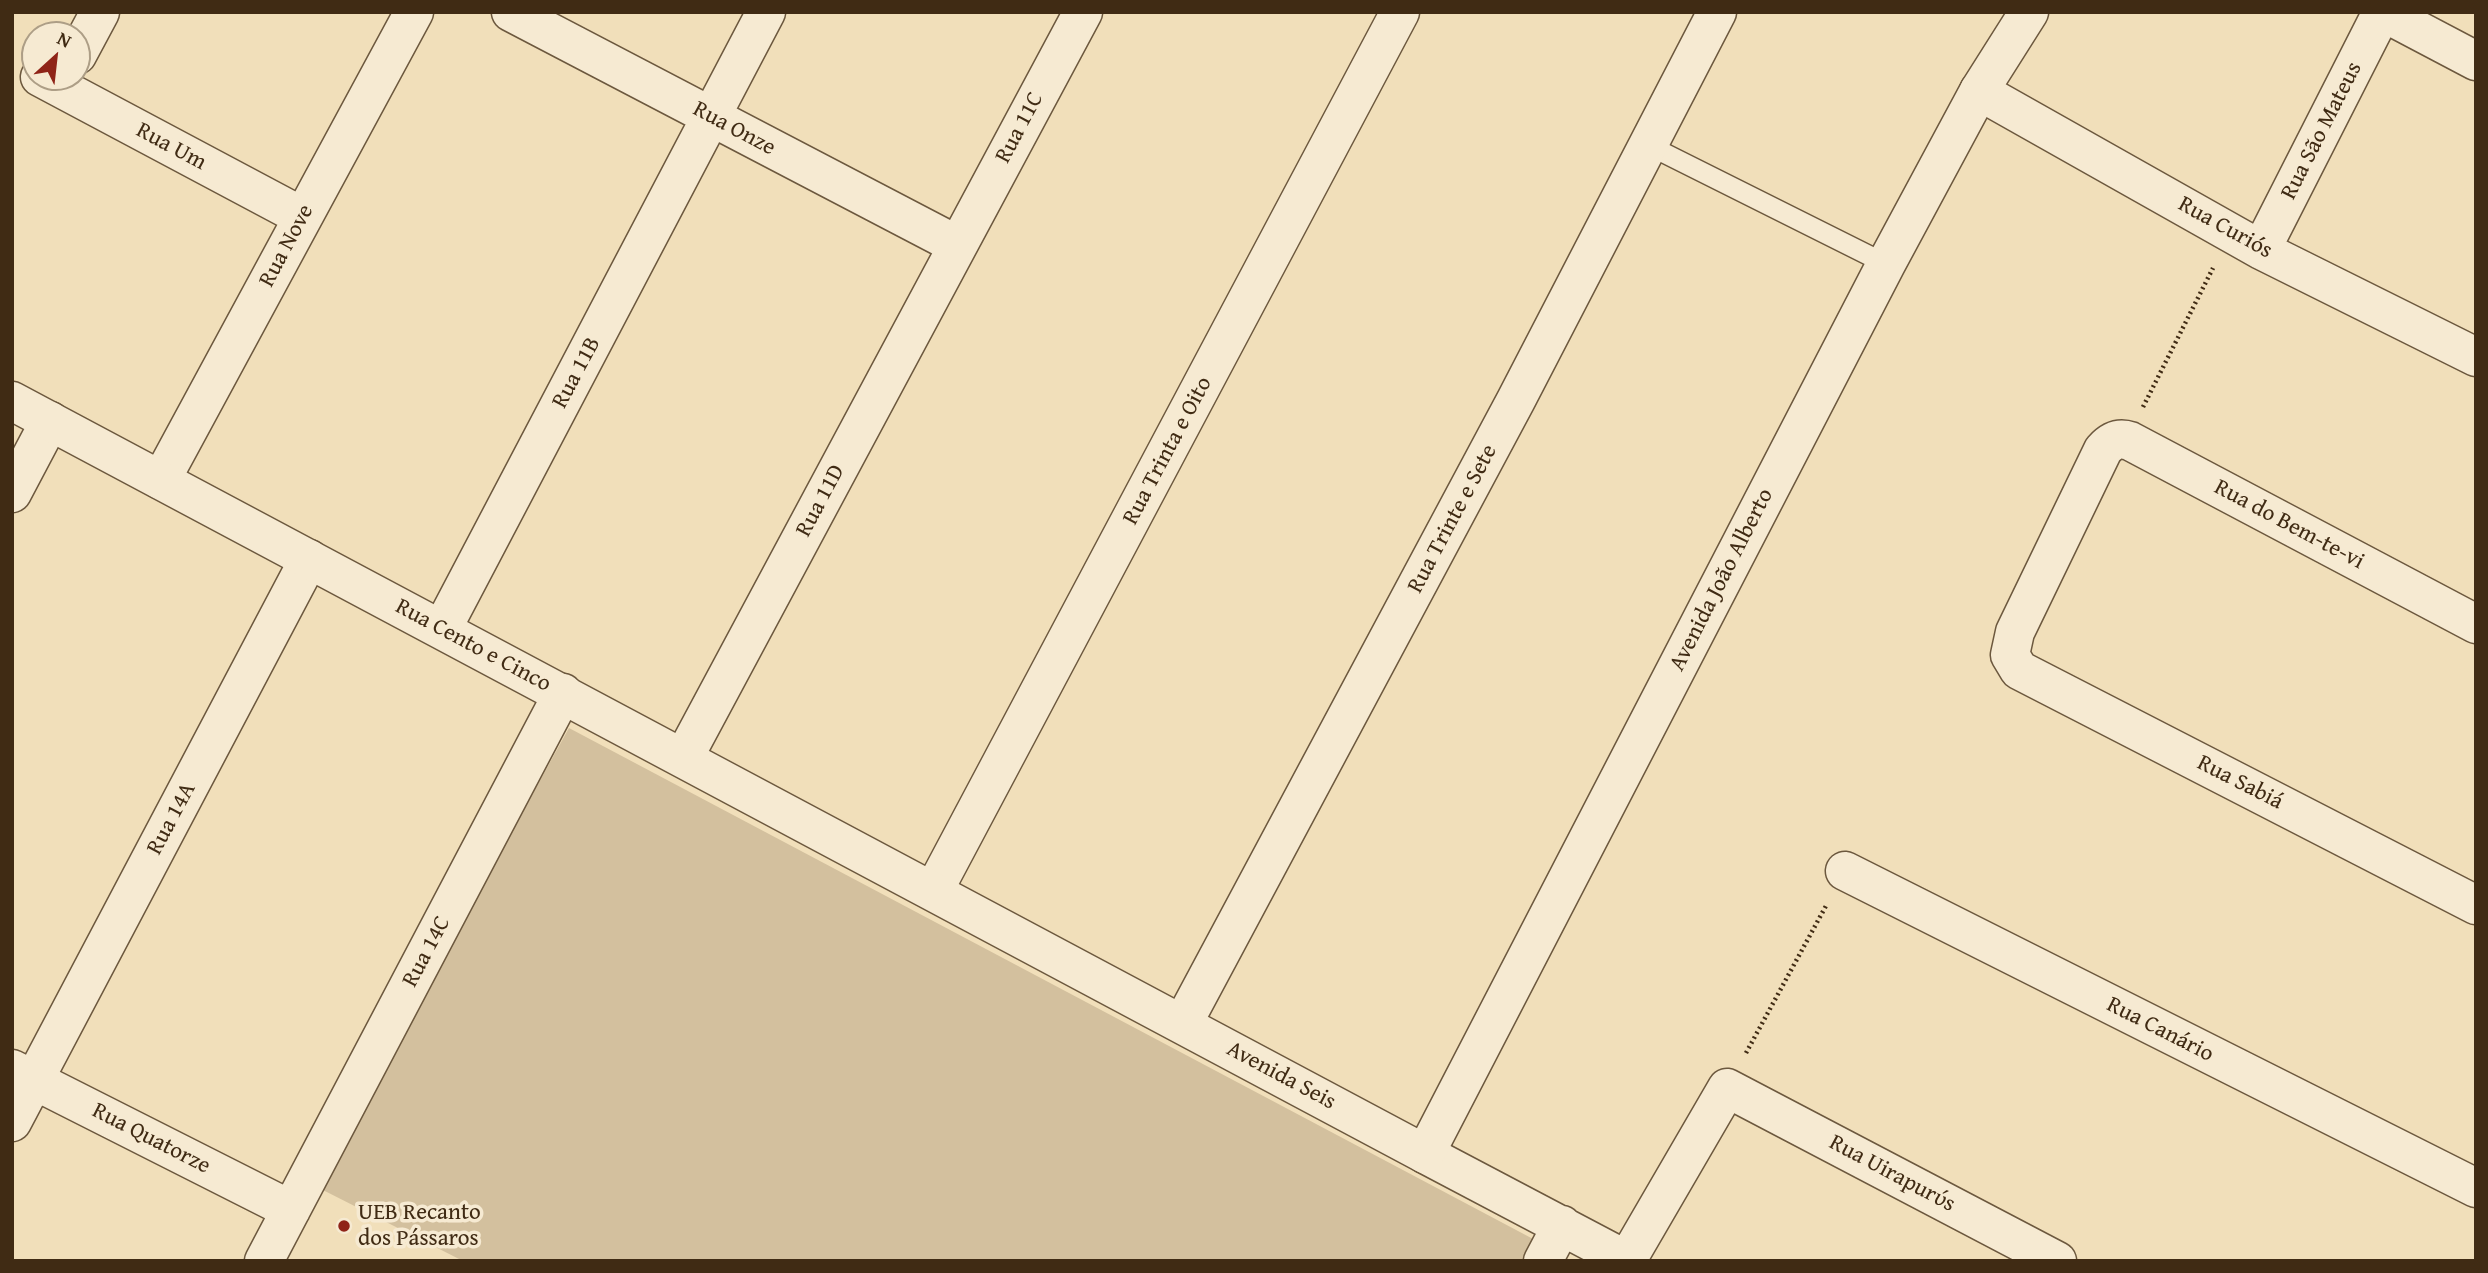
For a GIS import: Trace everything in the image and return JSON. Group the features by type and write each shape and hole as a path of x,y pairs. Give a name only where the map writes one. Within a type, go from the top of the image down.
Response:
{"street":[{"name":"Rua Nove","path":"161,480 414,12"},
{"name":"Rua Onze","path":"511,12 957,245"},
{"name":"Rua 11B","path":"442,629 766,12"},
{"name":"Rua 11C","path":"957,245 1083,12"},
{"name":"Rua Trinta e Oito","path":"934,890 1400,12"},
{"name":"Avenida João Alberto","path":"1425,1154 1886,264 1979,91 2029,12"},
{"path":"2383,12 2476,61"},
{"name":"Rua São Mateus","path":"2246,241 2383,12"},
{"name":"Rua Trinte e Sete","path":"1183,1023 1516,400 1648,145 1706,16"},
{"name":"Rua Um","path":"84,91 303,217"},
{"name":"Rua Curiós","path":"1979,91 2246,241 2476,357"},
{"name":"Rua 11D","path":"684,757 957,245"},
{"name":"Rua Cento e Cinco","path":"12,401 934,890"},
{"path":"12,493 50,421"},
{"name":"Rua do Bem-te-vi","path":"2114,445 2476,624"},
{"name":"Rua Sabiá","path":"2114,445 2015,632 2010,655 2019,670 2476,905"},
{"name":"Rua 14A","path":"12,1122 23,1074 309,559"},
{"name":"Rua 14C","path":"264,1261 563,693"},
{"name":"Rua Canário","path":"1845,871 2476,1188"},
{"name":"Avenida Seis","path":"934,890 1628,1260"},
{"name":"Rua Quatorze","path":"23,1074 291,1210"},
{"path":"1628,1260 1727,1088"},
{"name":"Rua Uirapurύs","path":"1727,1088 2057,1261"},
{"path":"1543,1261 1562,1225"}],"lane":[{"path":"1648,145 1886,264"}],"path":[{"path":"2114,445 2246,241"},
{"path":"1727,1088 1845,871"}],"shaded area":[{"path":"569,728 1535,1240 1523,1261 463,1261 315,1186"}],"place":[{"name":"UEB Recanto dos Pássaros","path":"344,1226"}]}
